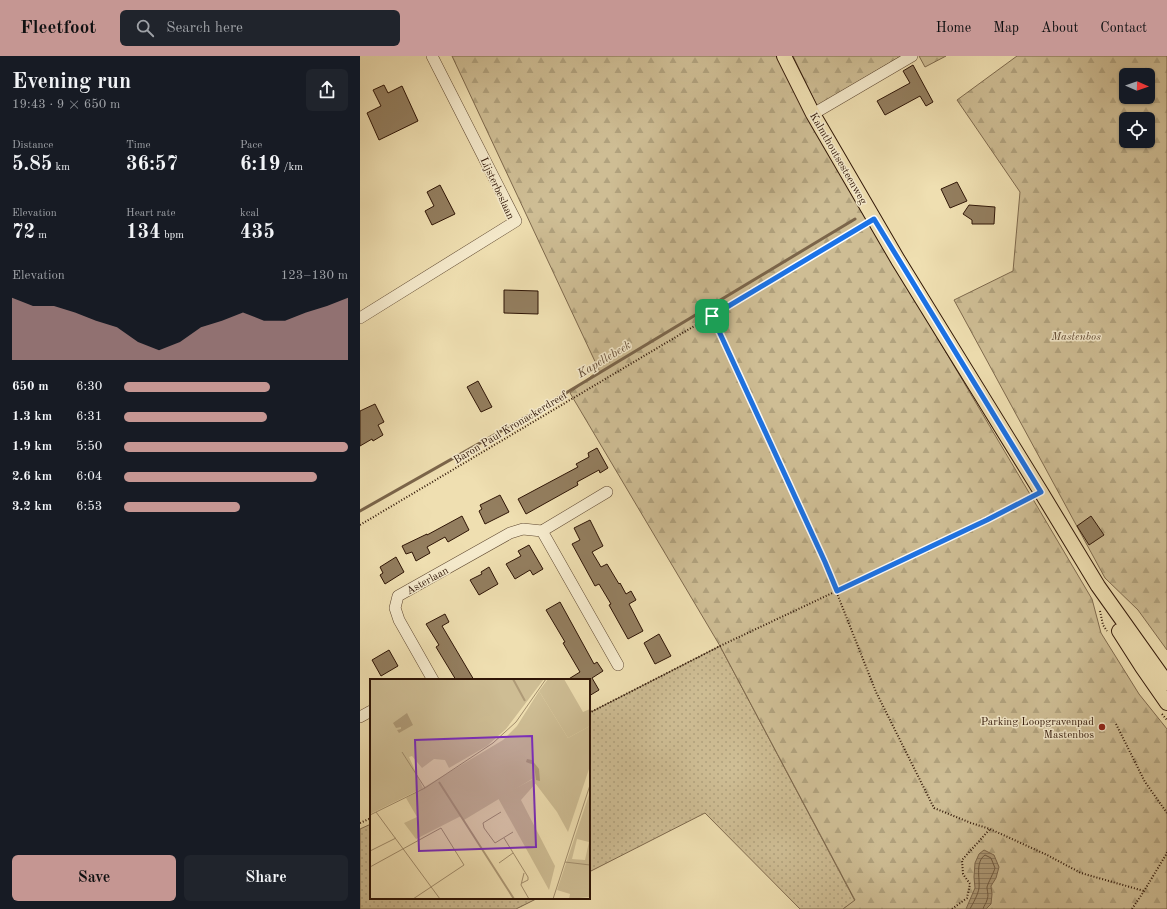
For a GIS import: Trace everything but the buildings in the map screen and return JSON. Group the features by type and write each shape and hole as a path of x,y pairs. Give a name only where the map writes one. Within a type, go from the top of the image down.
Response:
{"main road":[{"name":"Kalmthoutsesteenweg","path":"784,56 813,114 874,219 1098,586 1167,683"},
{"name":"Kalmthoutsesteenweg","path":"1098,586 1118,628 1142,667 1167,703"}],"street":[{"name":"Lijsterbeslaan","path":"360,318 516,221 432,56"},
{"path":"813,114 912,56"},
{"path":"607,492 542,531 618,665"},
{"name":"Asterlaan","path":"429,679 399,620 395,608 398,596 510,533 523,529 542,531"},
{"path":"360,717 370,712"}],"path":[{"name":"Baron Paul Kronackerdreef","path":"360,525 874,219"},
{"path":"712,316 825,562 876,692 934,808 990,829 1047,855 1081,873 1144,891"},
{"path":"590,712 720,646 987,520 1041,492"},
{"path":"1116,724 1146,782 1167,813"},
{"path":"360,824 370,819"},
{"path":"952,909 967,898 970,884 963,874 962,860 990,829"},
{"path":"1132,909 1167,850"}],"green space":[{"path":"452,56 780,56 876,234 1092,599 1101,633 1139,694 1167,729 1167,909 843,909 855,900 720,646 570,393 599,370"},
{"path":"793,56 901,56 817,106"},
{"path":"919,56 946,56 925,67"},
{"name":"Mastenbos","path":"1017,56 1167,56 1167,650 1138,610 1105,578 954,300 1013,271 1020,192 957,100"},
{"path":"720,646 855,901 843,909 800,909 705,813 590,871 590,712"},
{"path":"370,824 370,899 536,899 516,909 360,909 360,829"}],"water":[{"path":"984,850 994,855 999,867 996,878 991,886 991,904 986,909 966,909 975,888 975,863 979,854"}],"waterway":[{"name":"Kapellebeek","path":"360,511 531,414 855,219"}],"place":[{"name":"Parking Loopgravenpad Mastenbos","path":"1102,727"}],"route":[{"path":"874,219 1041,492 987,520 837,591 712,316 874,219"}]}
